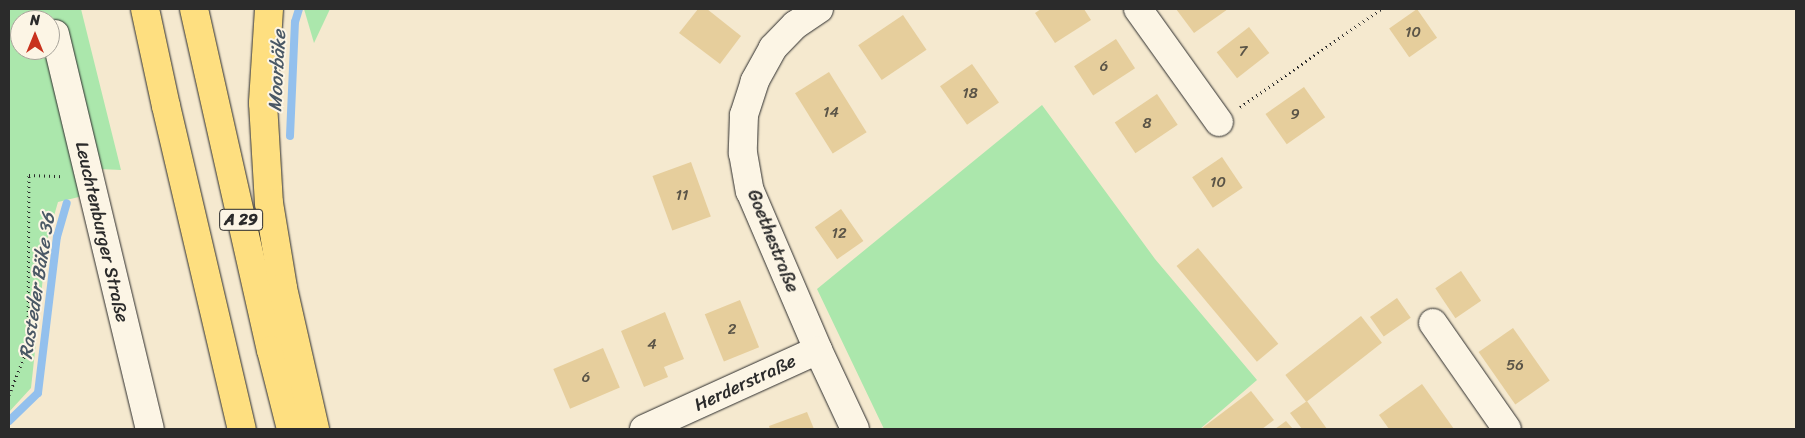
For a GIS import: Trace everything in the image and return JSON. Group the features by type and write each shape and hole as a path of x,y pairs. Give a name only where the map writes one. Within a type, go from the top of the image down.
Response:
{"highway":[{"name":"A 29","path":"145,9 170,125 242,429"},
{"name":"A 29","path":"194,9 262,311 292,429"},
{"path":"269,9 263,103 269,203 284,288 315,429"}],"street":[{"name":"Goethestraße","path":"819,9 796,25 773,48 755,81 744,116 743,153 750,191 818,350 856,429"},
{"path":"1138,9 1219,122"},
{"name":"Leuchtenburger Straße","path":"60,51 150,429"},
{"path":"1433,323 1507,429"},
{"name":"Herderstraße","path":"644,429 818,350"}],"path":[{"path":"1219,122 1381,9"},
{"path":"9,395 28,348 29,175 89,178"}],"green space":[{"path":"9,9 81,9 121,170 78,168 83,196 58,202 47,240 31,388 9,412"},
{"path":"304,9 330,9 314,43"},
{"path":"1042,105 1155,259 1257,380 1200,429 884,429 817,289"}],"building":[{"path":"698,9 707,9 741,36 720,64 679,33"},
{"path":"1041,9 1084,9 1091,20 1055,43 1035,13"},
{"path":"1176,9 1228,9 1194,33"},
{"path":"1417,9 1437,38 1409,57 1389,29"},
{"path":"903,15 926,50 882,80 858,45"},
{"path":"1249,27 1269,53 1237,78 1217,52"},
{"path":"1116,39 1135,68 1093,96 1074,66"},
{"path":"972,64 999,103 967,125 940,86"},
{"path":"829,72 867,132 833,153 795,93"},
{"path":"1304,87 1325,117 1287,144 1265,114"},
{"path":"1157,94 1178,125 1135,153 1115,123"},
{"path":"1222,157 1243,188 1213,208 1192,177"},
{"path":"691,162 711,217 672,231 652,176"},
{"path":"841,209 863,241 837,259 815,227"},
{"path":"1198,248 1278,344 1257,362 1177,266"},
{"path":"1461,271 1481,301 1455,318 1435,288"},
{"path":"1397,298 1411,318 1384,337 1370,317"},
{"path":"740,300 759,347 724,362 705,314"},
{"path":"665,312 684,359 664,367 668,377 644,387 621,331"},
{"path":"1361,316 1382,343 1306,402 1285,375"},
{"path":"1513,328 1550,380 1515,405 1479,352"},
{"path":"603,348 620,388 570,409 553,369"},
{"path":"1422,384 1454,429 1389,429 1379,415"},
{"path":"1251,391 1274,420 1262,429 1201,429"},
{"path":"1307,401 1327,429 1302,429 1290,413"},
{"path":"807,412 814,429 770,429 769,426"},
{"path":"1286,421 1293,429 1275,429"}],"waterway":[{"name":"Moorbäke","path":"290,136 295,22 299,9"},
{"name":"Rasteder Bäke 36","path":"9,421 38,393 57,237 67,203"}]}
